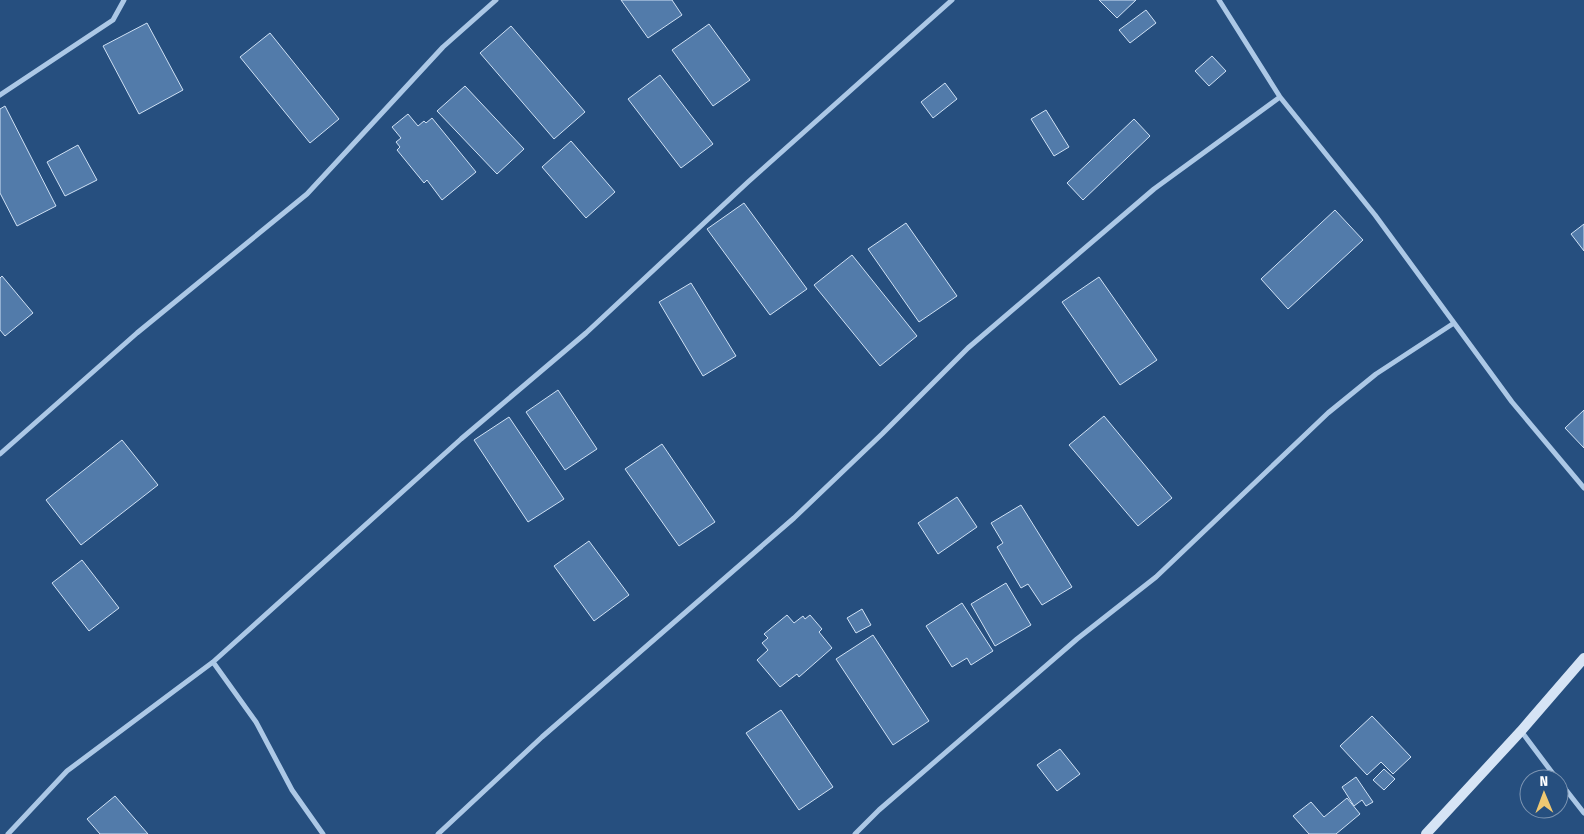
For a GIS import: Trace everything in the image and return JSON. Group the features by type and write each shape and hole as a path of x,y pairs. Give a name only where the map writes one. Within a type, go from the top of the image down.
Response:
{"street":[{"path":"0,95 113,20 124,0"},
{"path":"0,454 137,333 307,194 444,47 496,0"},
{"path":"8,834 67,771 212,662 461,439 586,333 748,182 952,0"},
{"path":"1219,0 1280,97 1375,215 1512,402 1584,488"},
{"path":"438,834 542,737 794,518 968,348 1154,189 1280,97"},
{"path":"855,834 879,810 1077,639 1156,577 1328,413 1376,374 1454,323"},
{"path":"1426,834 1584,658"},
{"path":"212,662 256,722 292,790 323,834"},
{"path":"1520,731 1549,769"},
{"path":"1569,794 1584,813"}],"building":[{"path":"621,0 672,0 682,15 648,38"},
{"path":"1099,0 1136,0 1117,18"},
{"path":"1146,10 1156,23 1130,43 1119,30"},
{"path":"147,23 183,90 139,114 103,46"},
{"path":"709,24 750,80 713,106 672,50"},
{"path":"511,26 585,112 554,139 480,53"},
{"path":"270,33 339,119 310,143 240,57"},
{"path":"1212,56 1226,71 1209,86 1195,71"},
{"path":"660,75 713,144 681,168 628,99"},
{"path":"945,83 957,99 933,118 921,102"},
{"path":"465,86 524,149 497,174 437,111"},
{"path":"5,106 56,206 17,226 0,193 0,109"},
{"path":"1046,110 1069,147 1054,156 1031,119"},
{"path":"408,114 418,126 432,118 476,172 442,200 427,180 424,183 397,150 400,147 396,142 401,138 392,127"},
{"path":"1134,119 1150,136 1083,200 1067,183"},
{"path":"571,141 615,192 586,218 542,167"},
{"path":"78,145 97,180 65,196 47,162"},
{"path":"744,203 807,289 770,315 707,229"},
{"path":"1335,210 1363,240 1288,309 1261,279"},
{"path":"906,223 957,296 919,322 868,249"},
{"path":"1584,224 1584,251 1571,234"},
{"path":"852,255 917,336 880,366 814,285"},
{"path":"2,276 33,313 5,336 0,330 0,278"},
{"path":"1099,277 1157,360 1120,385 1062,302"},
{"path":"691,283 736,356 703,376 659,302"},
{"path":"558,390 597,449 565,470 526,412"},
{"path":"1584,410 1584,448 1565,428"},
{"path":"1104,416 1172,498 1138,526 1069,445"},
{"path":"509,417 564,499 528,522 474,440"},
{"path":"122,440 158,485 81,545 46,500"},
{"path":"662,444 715,522 679,546 625,469"},
{"path":"957,497 977,527 938,554 918,523"},
{"path":"1021,505 1072,587 1042,605 1028,584 1021,588 997,547 1003,543 991,523"},
{"path":"589,541 629,595 594,621 554,566"},
{"path":"82,560 119,608 89,631 52,583"},
{"path":"1006,583 1031,625 995,646 971,604"},
{"path":"962,603 993,651 971,665 967,658 952,667 926,626"},
{"path":"862,609 871,625 856,633 847,618"},
{"path":"787,615 794,623 803,616 805,619 810,615 822,629 819,632 832,648 799,677 797,674 780,687 757,660 768,650 762,643 768,638 764,634"},
{"path":"873,635 929,721 893,745 836,659"},
{"path":"781,710 833,787 799,810 746,733"},
{"path":"1372,716 1411,757 1393,774 1381,762 1367,775 1340,746"},
{"path":"1060,749 1080,774 1057,791 1037,765"},
{"path":"1384,769 1395,779 1384,790 1373,780"},
{"path":"1356,777 1373,802 1366,806 1362,800 1354,806 1342,787"},
{"path":"115,796 148,834 100,834 87,819"},
{"path":"1347,798 1360,814 1336,834 1309,834 1293,816 1311,802 1324,817"}]}
